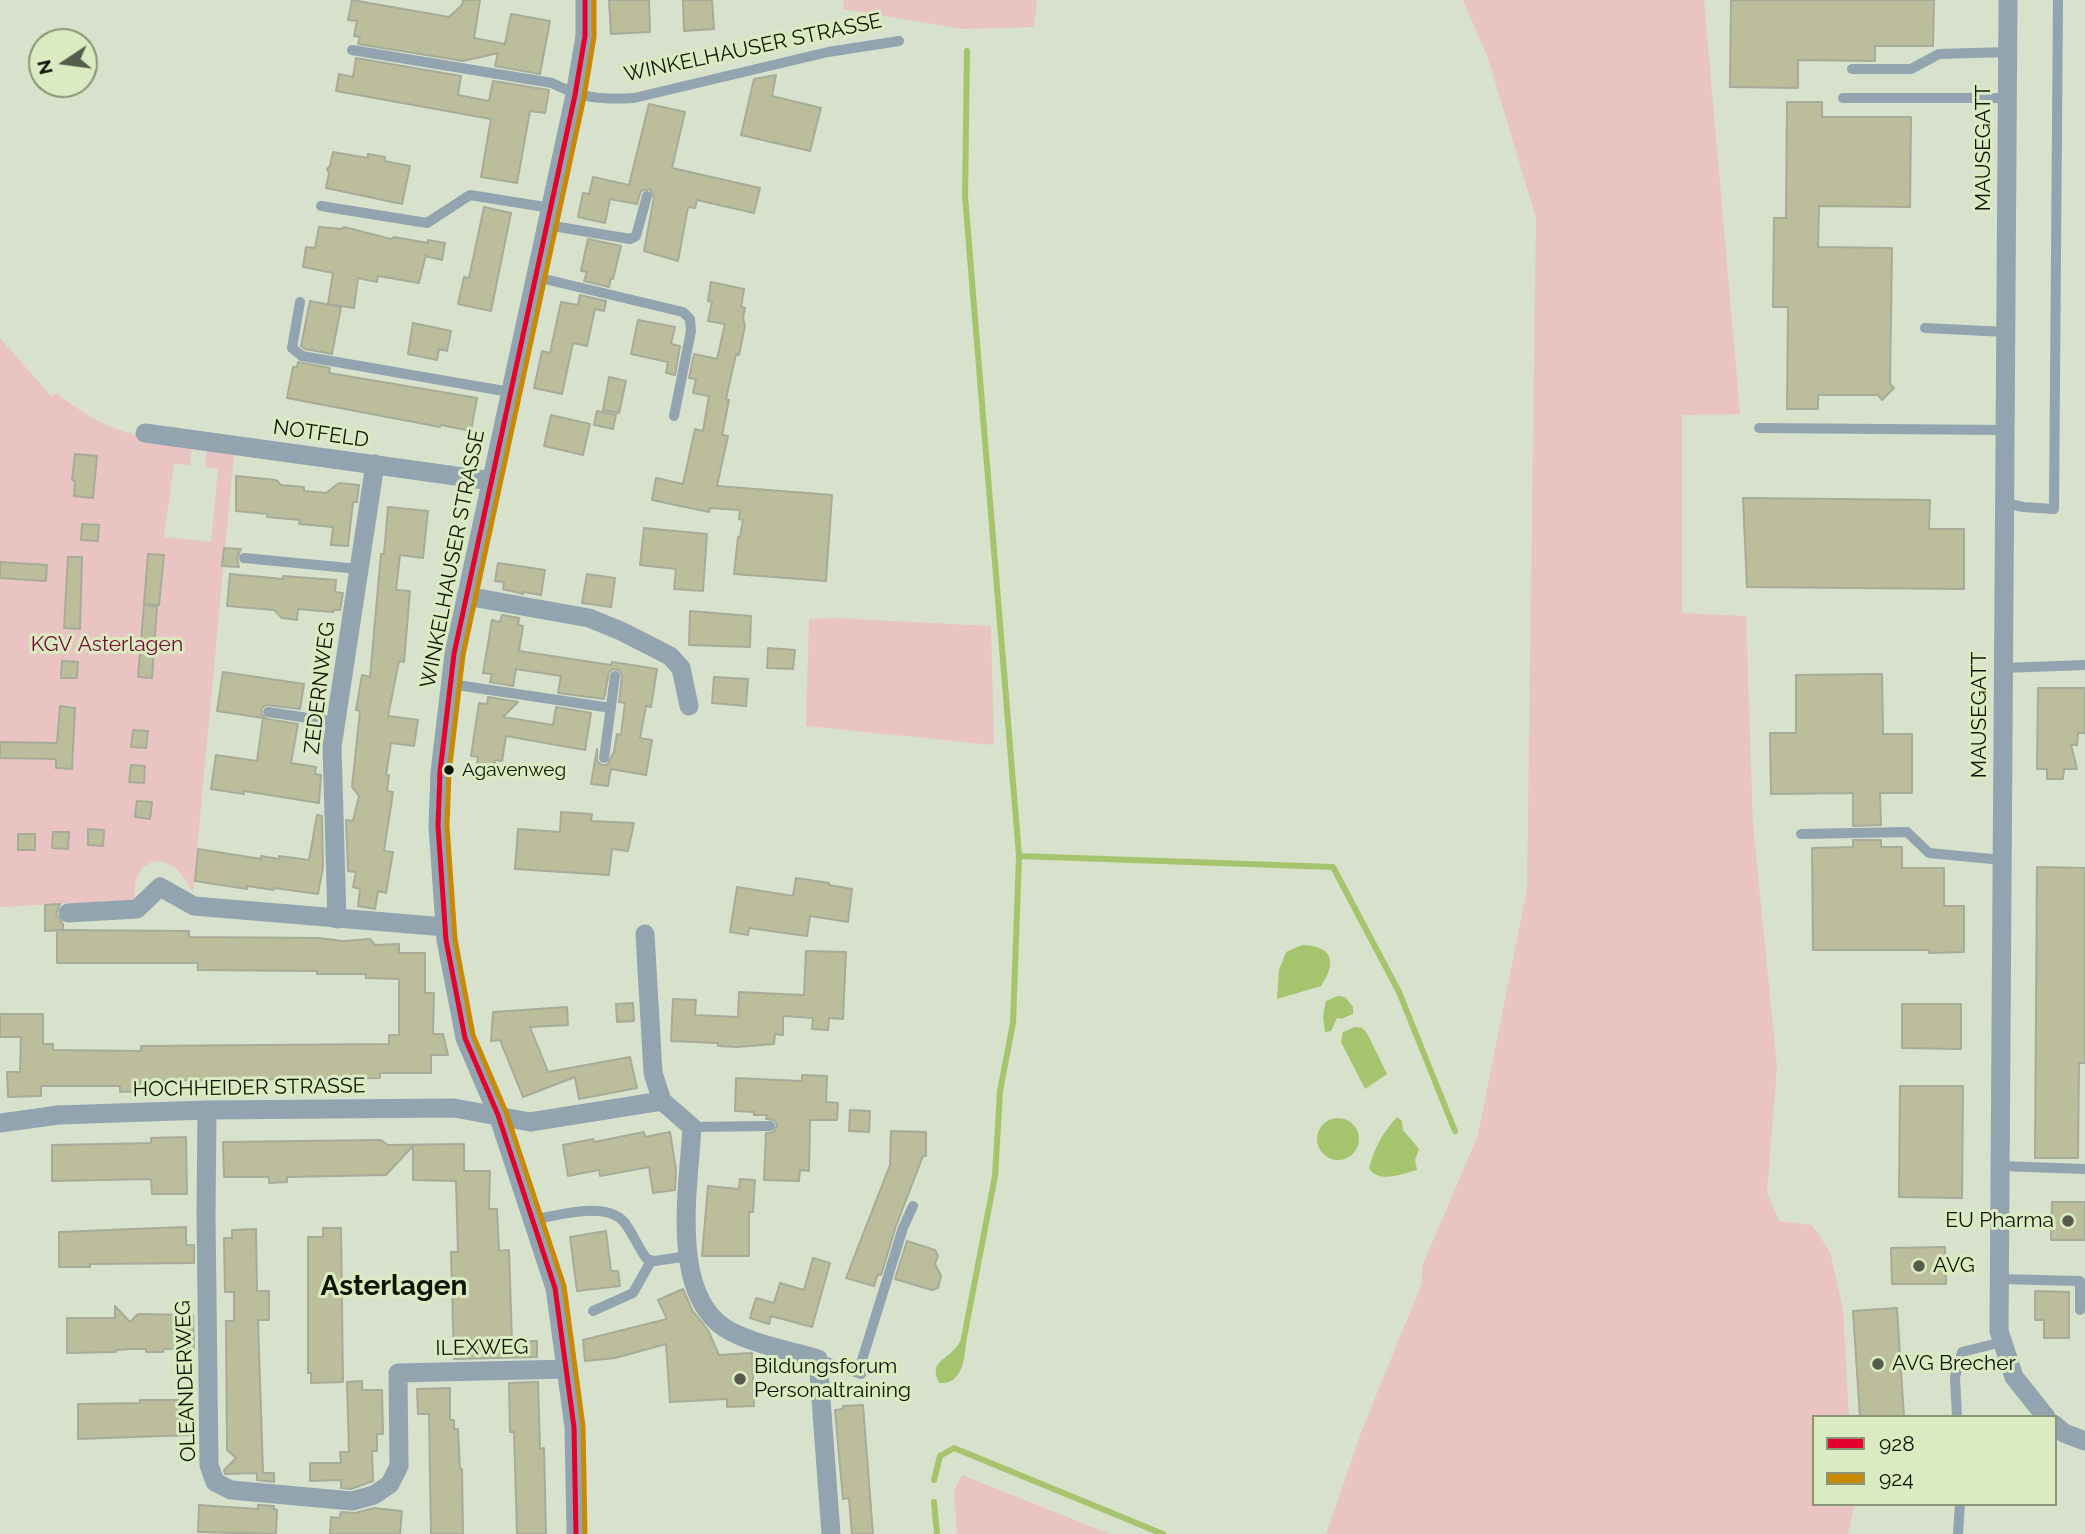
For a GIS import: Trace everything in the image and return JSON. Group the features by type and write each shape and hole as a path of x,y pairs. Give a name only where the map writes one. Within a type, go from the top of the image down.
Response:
{"street":[{"name":"WINKELHAUSER STRASSE","path":"576,1534 574,1427 555,1288 498,1115 465,1038 445,927 439,826 440,772 450,684 466,596 575,95 585,36 585,0"},
{"name":"MAUSEGATT","path":"2008,0 1998,1331 2014,1377 2044,1415"},
{"name":"NOTFELD","path":"145,433 492,481"},
{"name":"ZEDERNWEG","path":"337,919 332,747 375,464"},
{"path":"466,596 589,618 621,631 670,656 681,668 689,706"},
{"path":"68,912 137,909 160,887 194,906 445,927"},
{"path":"645,934 653,1073 662,1101 692,1127 686,1234 688,1266 699,1298 718,1323 745,1338 818,1359 831,1534"},
{"path":"498,1115 530,1122 662,1101"},
{"name":"HOCHHEIDER STRASSE","path":"0,1123 58,1115 207,1110 454,1108 498,1115"},
{"name":"OLEANDERWEG","path":"207,1110 209,1465 215,1482 231,1490 352,1501 374,1495 390,1484 399,1466 398,1373"},
{"name":"ILEXWEG","path":"398,1373 567,1369"},
{"path":"2057,1427 2064,1433 2085,1441"}],"lane":[{"path":"2004,503 2054,509 2058,0"},
{"name":"WINKELHAUSER STRASSE","path":"352,50 552,83 575,95 604,100 634,98 828,52 899,41"},
{"path":"1852,69 1911,69 1939,54 2008,52"},
{"path":"1843,97 2008,98"},
{"path":"321,206 427,223 470,195 630,239 636,236 647,196"},
{"path":"536,277 683,312 690,320 691,331 674,416"},
{"path":"300,302 292,348 302,356 510,392"},
{"path":"1925,328 2006,332"},
{"path":"1759,428 2005,430"},
{"path":"244,558 359,569"},
{"path":"2003,668 2085,665"},
{"path":"604,758 615,676"},
{"path":"450,684 611,708"},
{"path":"268,712 335,722"},
{"path":"1801,834 1907,832 1929,853 2002,860"},
{"path":"692,1127 770,1126"},
{"path":"2000,1166 2085,1169"},
{"path":"818,1359 860,1373 903,1228 913,1206"},
{"path":"533,1220 583,1212 611,1213 625,1224 644,1256 651,1261 688,1256"},
{"path":"593,1311 633,1293 651,1261"},
{"path":"1999,1279 2081,1281 2080,1310"},
{"path":"1957,1415 1955,1377 1962,1352 2002,1342"},
{"path":"1958,1534 1961,1506"}],"green space":[{"path":"844,0 1037,0 1034,27 963,29 843,9"},
{"path":"1463,0 1704,0 1740,414 1682,415 1682,613 1746,616 1753,825 1777,1067 1767,1193 1779,1221 1812,1225 1830,1252 1843,1309 1849,1415 1812,1415 1812,1506 1855,1506 1848,1534 1326,1534 1362,1430 1422,1283 1422,1267 1478,1135 1527,889 1536,218 1488,58"},
{"name":"KGV Asterlagen","path":"0,338 52,397 57,393 90,416 120,430 192,447 190,465 174,464 164,537 211,542 218,469 205,467 207,448 234,453 193,892 175,868 163,862 155,862 148,864 138,875 135,883 136,900 0,907"},
{"path":"809,619 991,626 994,745 806,726"},
{"path":"962,1475 1110,1534 957,1534 954,1491"}],"shaded area":[{"path":"1302,945 1320,948 1326,952 1330,963 1326,977 1321,986 1277,999 1279,970 1286,952"},
{"path":"1338,996 1345,997 1353,1007 1353,1014 1337,1018 1331,1031 1325,1032 1323,1016 1326,1001"},
{"path":"1355,1027 1362,1028 1367,1033 1387,1074 1365,1089 1341,1042 1343,1032"},
{"path":"1397,1117 1402,1121 1403,1130 1419,1149 1415,1160 1417,1170 1378,1176 1369,1168 1371,1161 1383,1135"},
{"path":"1338,1118 1353,1124 1359,1139 1353,1154 1338,1160 1323,1154 1317,1139 1323,1124"},
{"path":"960,1341 966,1345 960,1371 952,1380 939,1383 936,1375 938,1364"}],"building":[{"path":"352,0 449,17 462,5 463,0 480,0 474,38 505,44 511,14 550,21 540,74 495,66 498,53 463,61 358,44 360,37 354,36 357,21 348,20"},
{"path":"609,0 649,0 650,32 611,34"},
{"path":"683,0 712,0 714,29 684,31"},
{"path":"1731,0 1934,0 1933,46 1875,46 1875,61 1798,60 1798,88 1730,87"},
{"path":"356,58 461,76 458,95 489,101 493,81 549,90 545,113 530,111 517,183 481,177 491,119 336,91 339,74 353,77"},
{"path":"776,75 772,96 821,108 810,151 741,135 754,79"},
{"path":"1787,102 1822,102 1822,117 1911,117 1910,207 1819,206 1818,247 1892,248 1890,383 1894,388 1882,400 1878,395 1818,395 1818,409 1787,409 1788,307 1773,307 1774,218 1786,218"},
{"path":"649,104 685,112 672,168 760,188 754,213 697,200 695,208 688,207 678,261 644,251 654,197 650,189 641,191 637,204 610,199 605,223 578,217 583,193 589,194 593,177 629,185"},
{"path":"333,152 368,158 368,154 385,157 384,161 410,166 402,204 326,188 329,173 327,169"},
{"path":"484,207 511,213 491,311 458,304 464,277 469,278"},
{"path":"319,227 344,227 391,239 394,237 445,243 442,260 425,256 419,283 378,276 377,282 358,278 354,308 328,304 333,273 303,267 306,247 315,248"},
{"path":"588,239 621,246 609,287 584,281 587,272 581,271"},
{"path":"711,282 744,289 741,307 745,308 745,326 739,355 736,354 726,399 729,400 722,435 728,436 717,486 832,495 826,581 734,574 738,537 743,520 739,519 740,510 710,508 709,512 652,500 656,478 683,484 695,429 703,431 709,396 693,393 696,379 689,378 694,354 717,359 725,324 708,321 712,302 708,301"},
{"path":"580,295 606,301 604,311 595,309 587,346 573,343 562,394 534,388 542,351 550,353 561,302 578,305"},
{"path":"310,301 341,307 332,354 301,346"},
{"path":"638,320 675,327 671,344 680,346 675,375 666,373 668,362 631,354"},
{"path":"413,323 451,331 447,351 439,349 437,360 408,354"},
{"path":"298,362 330,368 329,373 477,398 471,431 287,398 293,367 297,367"},
{"path":"609,377 626,381 619,413 603,410"},
{"path":"597,411 616,415 613,429 594,425"},
{"path":"551,415 590,424 583,455 544,446"},
{"path":"75,454 97,456 93,498 74,496 75,481 72,480"},
{"path":"236,476 276,480 281,485 304,487 304,491 326,493 339,483 359,485 357,502 353,502 348,546 331,545 333,527 299,524 300,520 236,511"},
{"path":"1743,498 1930,500 1929,529 1964,529 1964,589 1747,587"},
{"path":"388,507 428,511 423,558 400,555 396,590 410,591 404,662 399,661 388,716 418,720 414,746 391,743 386,775 389,775 387,791 393,792 384,851 393,852 386,893 378,891 375,909 358,906 360,889 353,887 356,872 348,871 346,820 353,821 359,796 352,787 360,711 356,710 362,675 370,677"},
{"path":"82,524 99,525 98,541 81,540"},
{"path":"644,528 707,534 703,591 674,589 676,569 640,565"},
{"path":"224,548 241,549 237,558 239,567 222,566"},
{"path":"148,554 164,555 159,605 144,604"},
{"path":"68,557 82,557 80,629 64,628"},
{"path":"0,562 47,565 46,581 0,578"},
{"path":"498,563 545,570 541,595 503,589 504,582 495,581"},
{"path":"230,574 336,580 335,592 343,593 340,610 333,612 298,609 297,620 282,618 274,610 227,606"},
{"path":"587,574 615,578 611,607 582,603"},
{"path":"144,605 157,606 152,678 138,677"},
{"path":"690,611 751,616 750,647 689,645"},
{"path":"502,615 519,618 518,625 523,626 519,651 657,669 651,707 646,706 640,738 652,740 646,775 611,769 608,786 591,784 597,749 597,761 607,765 614,752 617,734 621,735 625,703 619,702 622,676 619,670 613,669 609,672 604,699 558,693 561,676 516,669 513,686 490,682 492,674 483,673 492,620 500,622"},
{"path":"768,648 795,650 793,669 767,668"},
{"path":"62,661 78,662 77,678 61,678"},
{"path":"223,672 304,684 300,709 266,705 261,714 267,719 298,724 291,763 316,767 315,774 321,775 319,803 244,791 244,794 211,789 216,755 257,761 263,718 217,711"},
{"path":"1882,674 1883,734 1912,734 1912,793 1880,793 1881,825 1853,826 1853,793 1771,794 1770,733 1796,733 1796,675"},
{"path":"714,677 748,679 746,706 712,703"},
{"path":"2038,688 2085,688 2085,733 2078,733 2077,745 2071,745 2077,769 2064,769 2063,779 2047,779 2047,769 2037,769"},
{"path":"488,697 518,702 503,717 553,725 556,707 591,713 585,750 506,736 502,761 495,760 494,768 477,765 478,757 471,756 479,703 487,704"},
{"path":"60,706 75,708 72,769 56,768 56,759 0,758 0,742 57,743"},
{"path":"133,730 148,731 146,748 131,747"},
{"path":"131,765 145,766 144,783 129,782"},
{"path":"137,801 152,802 150,819 135,817"},
{"path":"561,812 592,814 591,821 634,823 628,851 612,849 609,875 515,869 518,829 560,832"},
{"path":"317,815 322,816 323,867 318,894 247,886 247,889 195,881 198,849 261,859 261,856 279,859 279,856 309,860"},
{"path":"88,829 104,830 103,846 88,845"},
{"path":"53,832 69,832 68,849 52,848"},
{"path":"18,834 35,834 35,850 18,850"},
{"path":"1853,840 1881,840 1881,847 1902,847 1902,868 1944,868 1944,906 1964,906 1964,952 1813,950 1812,848 1853,847"},
{"path":"2037,867 2085,868 2085,1063 2079,1063 2078,1158 2035,1158"},
{"path":"796,878 852,889 848,922 810,916 807,936 749,928 748,935 730,932 737,887 793,896"},
{"path":"60,904 56,914 63,924 63,930 45,931 45,905"},
{"path":"57,930 189,931 189,937 318,938 343,941 370,939 375,945 399,944 399,953 425,953 425,993 434,993 433,1034 443,1034 448,1055 431,1055 431,1073 380,1073 380,1078 140,1081 140,1091 120,1092 120,1086 41,1086 41,1096 8,1097 7,1072 20,1072 21,1037 0,1037 0,1014 43,1014 43,1044 53,1044 53,1050 141,1051 141,1046 389,1044 389,1035 399,1035 399,979 366,978 366,974 317,974 317,971 198,970 198,963 57,963"},
{"path":"806,951 846,952 843,1019 829,1018 828,1030 812,1029 813,1018 783,1016 783,1035 775,1034 774,1044 737,1047 718,1046 718,1043 671,1041 673,999 696,1000 695,1015 738,1017 739,992 804,995"},
{"path":"633,1003 634,1021 617,1022 616,1004"},
{"path":"1902,1004 1961,1004 1961,1049 1902,1048"},
{"path":"567,1007 568,1025 530,1027 548,1072 630,1057 637,1088 579,1099 575,1077 523,1097 500,1040 491,1041 493,1012"},
{"path":"802,1075 827,1076 826,1102 838,1103 837,1120 810,1120 809,1171 800,1170 799,1181 764,1180 766,1133 774,1132 777,1125 774,1120 766,1119 767,1115 735,1111 736,1078 802,1081"},
{"path":"1900,1086 1963,1086 1962,1198 1899,1197"},
{"path":"850,1110 870,1111 869,1132 849,1131"},
{"path":"891,1131 926,1132 926,1156 923,1156 896,1226 881,1275 878,1274 874,1286 846,1278 890,1165"},
{"path":"644,1132 645,1137 670,1132 676,1170 675,1190 653,1193 649,1167 600,1176 599,1170 568,1176 563,1145"},
{"path":"186,1137 187,1194 152,1194 151,1179 52,1181 52,1145 151,1143 151,1138"},
{"path":"381,1140 388,1145 464,1144 464,1171 490,1171 489,1209 497,1209 499,1251 509,1250 512,1341 537,1341 537,1357 454,1359 451,1252 458,1252 456,1181 413,1180 413,1146 386,1175 287,1177 287,1182 269,1183 269,1177 224,1177 223,1142"},
{"path":"740,1179 755,1180 753,1212 749,1212 749,1256 702,1256 708,1186 739,1189"},
{"name":"EU Pharma","path":"2052,1202 2085,1202 2085,1240 2051,1240"},
{"path":"186,1227 186,1245 194,1245 194,1263 59,1267 59,1232"},
{"path":"323,1228 341,1228 343,1382 311,1383 311,1373 308,1373 308,1237 323,1237"},
{"path":"256,1229 257,1291 269,1291 269,1320 258,1320 263,1473 274,1473 274,1482 257,1480 257,1473 225,1474 224,1470 236,1458 227,1450 226,1321 234,1321 234,1292 225,1292 224,1238 232,1238 232,1230"},
{"path":"606,1231 611,1271 618,1271 620,1286 577,1291 570,1237"},
{"path":"907,1241 935,1250 938,1256 935,1264 941,1276 938,1288 932,1290 895,1279"},
{"name":"AVG","path":"1945,1247 1946,1284 1892,1284 1891,1248"},
{"path":"813,1258 830,1263 812,1327 771,1316 769,1324 750,1318 756,1298 774,1303 780,1283 804,1290"},
{"path":"683,1289 692,1310 708,1330 719,1355 752,1353 754,1406 727,1407 727,1399 670,1402 666,1344 615,1358 585,1361 583,1340 667,1319 658,1300"},
{"path":"2035,1291 2069,1292 2069,1338 2044,1338 2044,1320 2035,1320"},
{"path":"115,1306 130,1322 138,1314 193,1315 194,1348 164,1349 163,1352 131,1349 67,1353 67,1318 115,1318"},
{"name":"AVG Brecher","path":"1897,1308 1904,1415 1860,1415 1853,1311"},
{"path":"362,1381 362,1390 382,1390 383,1434 377,1434 377,1451 372,1451 373,1481 351,1489 341,1488 341,1480 310,1481 310,1463 341,1463 340,1452 349,1452 347,1382"},
{"path":"538,1382 540,1449 544,1448 546,1534 517,1534 514,1432 510,1432 509,1383"},
{"path":"450,1388 450,1420 454,1420 454,1429 458,1429 462,1469 463,1534 431,1534 429,1414 418,1414 417,1389"},
{"path":"140,1400 190,1400 191,1435 78,1439 78,1404 140,1403"},
{"path":"863,1405 873,1534 852,1534 849,1498 843,1499 835,1410 843,1409 843,1406"},
{"path":"199,1505 258,1509 258,1505 274,1506 277,1510 276,1534 198,1532"},
{"path":"374,1508 402,1511 400,1534 330,1534 331,1517 339,1518 341,1512 355,1513"}],"waterway":[{"path":"963,1343 995,1176 1000,1091 1013,1023 1019,856 965,196 967,51"},
{"path":"1019,856 1333,867 1399,992 1455,1131"},
{"path":"934,1480 940,1456 954,1448 1163,1534"},
{"path":"934,1502 937,1534"}],"transit line":[{"name":"928","path":"576,1534 574,1427 555,1288 498,1115 465,1038 446,940 438,826 440,772 454,654 575,95 585,36 585,0"},
{"name":"924","path":"585,1534 583,1426 564,1286 506,1112 473,1035 455,939 447,826 449,773 463,655 584,97 594,37 594,0"}],"place":[{"name":"Agavenweg","path":"449,770"},
{"name":"EU Pharma","path":"2068,1221"},
{"name":"AVG","path":"1919,1266"},
{"name":"AVG Brecher","path":"1878,1364"},
{"name":"Bildungsforum Personaltraining","path":"740,1379"}],"district":[{"name":"Asterlagen","path":"394,1287"}]}
